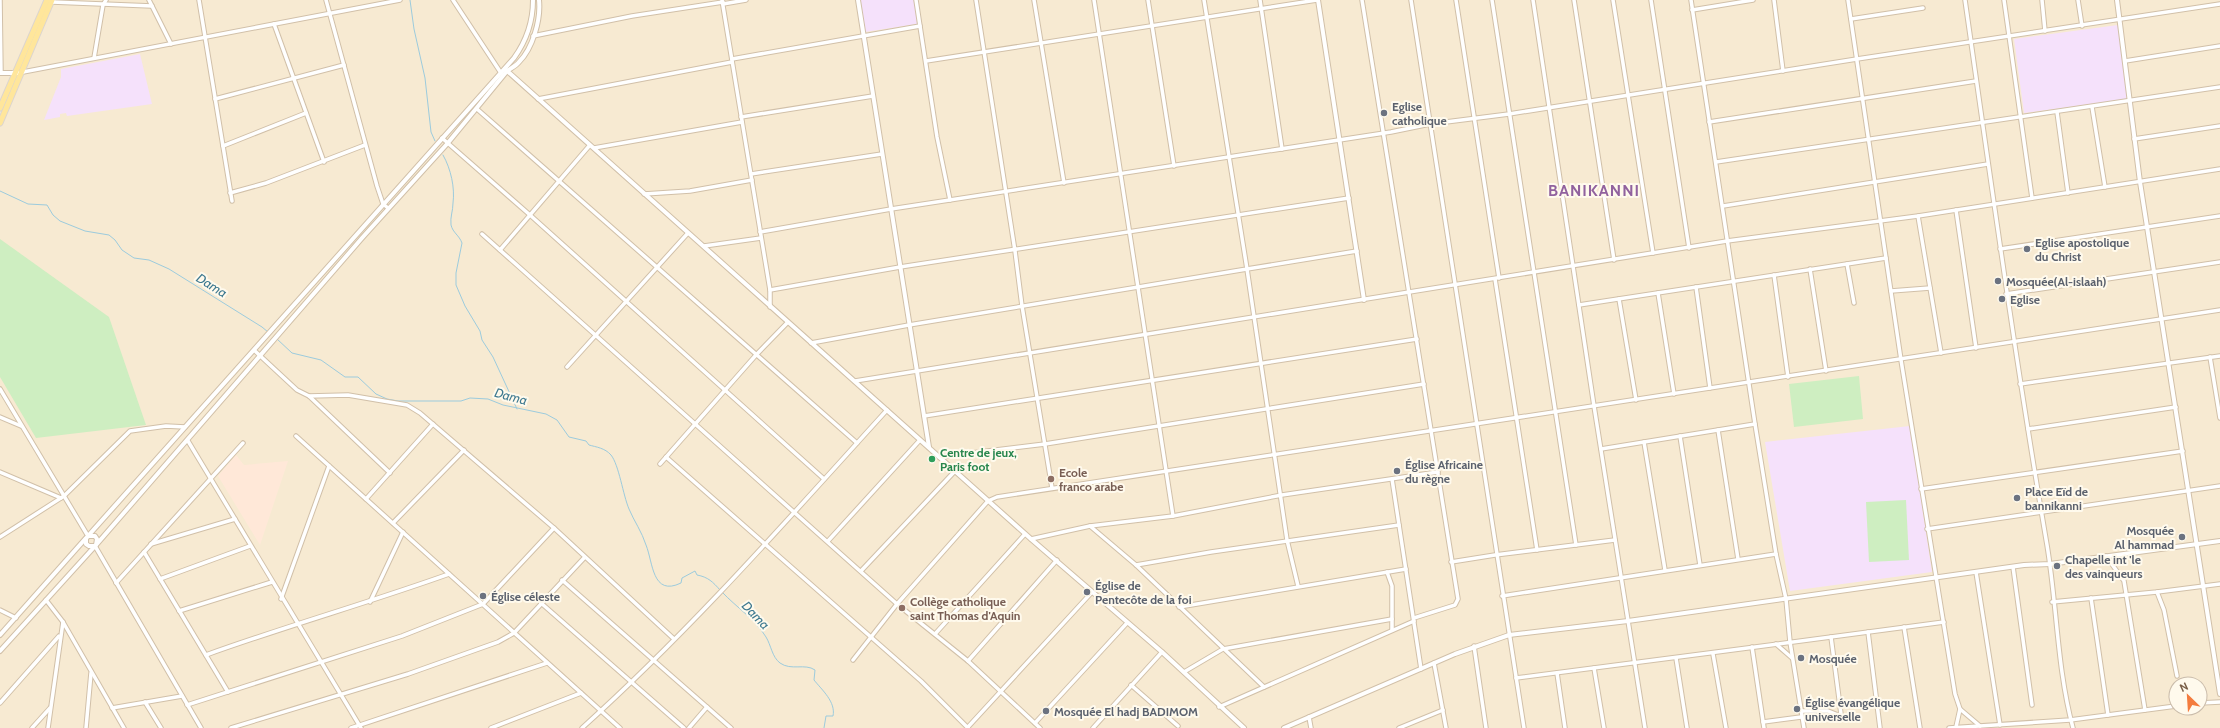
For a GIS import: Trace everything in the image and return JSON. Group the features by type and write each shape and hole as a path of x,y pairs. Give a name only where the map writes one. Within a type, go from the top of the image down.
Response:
{"main road":[{"path":"0,123 23,72 49,1"},
{"path":"0,108 49,1"}],"street":[{"path":"0,0 0,73 23,72 400,0"},
{"path":"40,0 103,5 152,6"},
{"path":"94,58 103,5 106,0"},
{"path":"149,0 171,44"},
{"path":"199,0 232,201"},
{"path":"326,0 365,145 383,204 388,208"},
{"path":"453,0 501,73"},
{"path":"0,651 188,441 388,208 448,144 477,109 520,50 527,36 532,16 533,0"},
{"path":"0,635 442,138 501,73 519,62 533,36 538,19 540,0"},
{"path":"533,36 632,16 723,2 746,0"},
{"path":"858,0 929,447"},
{"path":"916,0 937,137 950,200"},
{"path":"976,0 1015,251 1029,353 1038,398 1052,488"},
{"path":"1034,0 1064,183"},
{"path":"1094,0 1174,516"},
{"path":"1148,0 1174,166"},
{"path":"1204,0 1228,157 1255,317 1288,540 1298,586"},
{"path":"1260,0 1282,149"},
{"path":"926,61 1318,0 1364,300"},
{"path":"1219,707 1414,619 1458,602 1385,133 1362,0"},
{"path":"1411,0 1456,285 1495,555 1524,728"},
{"path":"1456,0 1537,550"},
{"path":"1492,0 1554,412 1576,545"},
{"path":"1533,0 1620,578 1646,728"},
{"path":"1574,0 1614,260"},
{"path":"1613,0 1653,253"},
{"path":"1651,0 1688,248"},
{"path":"1691,0 1723,206 1754,424 1776,554 1786,599 1792,658 1804,728"},
{"path":"1692,10 1735,1 1753,0"},
{"path":"1774,0 1783,71"},
{"path":"1848,0 1927,529 1944,622 1955,694 1960,709 1956,727"},
{"path":"1965,0 2013,342 2050,564 2052,602 2070,720 2073,728"},
{"path":"2004,0 2032,198"},
{"path":"2042,0 2045,31"},
{"path":"2078,0 2082,26"},
{"path":"2117,0 2140,182 2198,544 2220,694"},
{"path":"723,2 770,290 770,307"},
{"path":"760,232 891,209 1385,133 1430,124 1509,114 1590,100 2220,4"},
{"path":"1851,19 1923,8"},
{"path":"274,24 324,162"},
{"path":"538,99 732,60 920,26"},
{"path":"2125,61 2220,46"},
{"path":"215,99 344,64"},
{"path":"506,70 1025,534 1057,560 1126,623 1162,652 1219,707 1244,728"},
{"path":"1709,122 1976,80"},
{"path":"1716,162 1868,141 2220,87"},
{"path":"741,117 873,96"},
{"path":"2092,107 2105,187"},
{"path":"477,109 857,443"},
{"path":"2057,112 2068,193"},
{"path":"223,146 306,113"},
{"path":"500,250 559,181 592,147 742,122"},
{"path":"2134,139 2220,126"},
{"path":"442,138 824,479"},
{"path":"230,193 266,183 365,145"},
{"path":"751,174 882,154"},
{"path":"1723,206 1988,164"},
{"path":"855,381 1728,241 1918,216 2140,182 2220,168"},
{"path":"644,194 690,191 752,180"},
{"path":"770,290 900,267 1015,251 1348,198"},
{"path":"1956,210 1976,348"},
{"path":"1918,216 1941,354"},
{"path":"2000,249 2220,216"},
{"path":"567,367 688,233"},
{"path":"482,234 897,604 968,661 1040,728"},
{"path":"704,246 761,238"},
{"path":"811,343 909,325 1357,251"},
{"path":"1578,305 1886,258"},
{"path":"2006,294 2220,262"},
{"path":"1847,264 1854,302"},
{"path":"1810,269 1826,371"},
{"path":"1774,275 1788,377"},
{"path":"1696,287 1710,388"},
{"path":"1891,291 1930,288"},
{"path":"1658,293 1674,394"},
{"path":"1619,298 1636,400"},
{"path":"853,660 897,604 988,500 996,497 1941,354 2220,310"},
{"path":"660,464 756,355 788,322"},
{"path":"924,416 1417,339"},
{"path":"254,350 297,390 309,396 390,472"},
{"path":"2020,384 2220,356"},
{"path":"2210,357 2220,418"},
{"path":"939,457 1045,444 1424,384"},
{"path":"0,389 87,537 86,542 88,546 95,545"},
{"path":"309,396 348,395 407,405 433,424 554,528 584,558 674,639"},
{"path":"2028,429 2176,407"},
{"path":"582,728 674,639 765,544 887,410"},
{"path":"0,417 22,427"},
{"path":"366,499 433,424"},
{"path":"1601,449 1754,424"},
{"path":"0,537 63,497 130,431 166,426 185,427"},
{"path":"1718,430 1738,559"},
{"path":"296,436 620,728"},
{"path":"1680,436 1700,565"},
{"path":"828,542 920,440"},
{"path":"188,441 281,598 360,727"},
{"path":"116,583 243,442"},
{"path":"1644,442 1665,570"},
{"path":"393,523 464,450"},
{"path":"1921,489 2183,451"},
{"path":"666,458 870,638 921,681 968,728 1092,592"},
{"path":"281,598 329,466"},
{"path":"861,571 955,471"},
{"path":"0,472 63,497"},
{"path":"1031,539 1090,526 1174,516 1282,495 1438,472"},
{"path":"1392,479 1421,669"},
{"path":"1927,529 2220,486"},
{"path":"151,544 235,519"},
{"path":"1136,565 1288,540 1399,525"},
{"path":"1090,526 1136,565 1264,687"},
{"path":"188,705 402,636 483,604 554,528"},
{"path":"370,602 403,532"},
{"path":"936,634 1025,534"},
{"path":"87,537 95,536 97,539 95,545 201,728"},
{"path":"1451,562 1615,540"},
{"path":"1284,728 1474,646 1509,635 1628,621 2013,567 2050,564 2220,541"},
{"path":"160,579 250,546"},
{"path":"144,552 228,692"},
{"path":"1502,596 1776,554"},
{"path":"2106,556 2124,581 2145,710"},
{"path":"231,728 416,671 498,642 514,633 584,558"},
{"path":"968,661 1057,560"},
{"path":"2013,567 2032,705"},
{"path":"1179,607 1406,568"},
{"path":"1387,572 1392,586 1392,630"},
{"path":"1976,572 2000,725"},
{"path":"206,655 298,624 370,602 448,574"},
{"path":"562,580 732,728"},
{"path":"179,611 272,582"},
{"path":"2052,602 2204,587 2220,584"},
{"path":"2157,592 2164,610 2177,676"},
{"path":"2090,598 2108,715"},
{"path":"46,600 63,622 124,728"},
{"path":"541,603 684,728"},
{"path":"0,610 16,618"},
{"path":"1184,672 1223,649 1392,619"},
{"path":"48,728 63,622"},
{"path":"1516,678 1713,654 1831,636 1944,622"},
{"path":"1035,723 1126,623"},
{"path":"1904,627 1920,728"},
{"path":"1868,632 1880,728"},
{"path":"0,702 60,635"},
{"path":"1800,711 1824,711 1838,715 1841,714 1831,636"},
{"path":"1776,644 1792,658"},
{"path":"1474,646 1486,728"},
{"path":"1752,647 1764,728"},
{"path":"1093,728 1162,652"},
{"path":"1713,654 1726,728"},
{"path":"1676,658 1687,728"},
{"path":"351,728 360,727 547,663"},
{"path":"1434,663 1446,728"},
{"path":"1594,668 1604,728"},
{"path":"86,728 92,672"},
{"path":"1557,673 1565,728"},
{"path":"1131,685 1178,726"},
{"path":"491,728 500,727 581,693"},
{"path":"112,708 182,696"},
{"path":"145,702 161,728"},
{"path":"2208,703 2220,702"},
{"path":"689,728 707,707"},
{"path":"1949,728 2070,720 2168,707"},
{"path":"32,728 50,708"},
{"path":"1960,709 1980,726"},
{"path":"1399,728 1410,726 1443,710"},
{"path":"1309,716 1312,728"},
{"path":"1763,722 1801,717"}],"shaded area":[{"path":"0,0 2220,0 2220,728 0,728"},
{"path":"860,0 914,0 917,24 865,32"},
{"path":"2118,25 2127,99 2024,113 2014,39"},
{"path":"140,54 152,104 67,116 66,113 60,114 60,117 44,120 61,77 61,69"},
{"path":"1910,426 1932,572 1790,591 1765,442"},
{"path":"236,455 244,465 288,461 260,545 218,476"}],"green space":[{"path":"0,239 109,317 146,425 36,438 0,377"},
{"path":"1859,376 1863,419 1794,427 1789,384"},
{"path":"1906,500 1909,560 1869,562 1866,502"}],"waterway":[{"path":"410,0 414,29 425,78 431,132 435,141"},
{"path":"443,155 448,166 453,185 451,225 462,243 456,273 456,285 465,306 480,331 482,340 493,357 517,409"},
{"name":"Dama","path":"0,191 28,204 47,205 53,215 60,221 85,231 109,235 115,240 122,250 134,258 149,260 169,269 268,332"},
{"name":"Dama","path":"277,339 292,353 321,360 345,377 358,377 376,394 387,399 398,401 461,401 470,398 488,399 503,405 546,414 557,420 569,437 586,441 589,445 603,449 611,455 619,473 629,509 644,540 655,576 659,582 664,585 671,586 681,583 682,578 695,571 697,575 710,580 720,590"},
{"name":"Dama","path":"722,592 762,631 768,640 775,658 780,663 789,666 807,667 815,670 814,680 828,696 833,711 833,716 826,716 824,728"}],"place":[{"name":"Eglise catholique","path":"1384,113"},
{"name":"Eglise apostolique du Christ","path":"2027,249"},
{"name":"Mosquée(Al-islaah)","path":"1998,281"},
{"name":"Eglise","path":"2002,299"},
{"name":"Centre de jeux, Paris foot","path":"932,459"},
{"name":"Église Africaine du règne","path":"1397,471"},
{"name":"Ecole franco arabe","path":"1051,479"},
{"name":"Place Eïd de bannikanni","path":"2017,498"},
{"name":"Mosquée Al hammad","path":"2182,537"},
{"name":"Chapelle int 'le des vainqueurs","path":"2057,566"},
{"name":"Église de Pentecôte de la foi","path":"1087,592"},
{"name":"Église céleste","path":"483,596"},
{"name":"Collège catholique saint Thomas d'Aquin","path":"902,608"},
{"name":"Mosquée","path":"1801,658"},
{"name":"Église évangélique universelle","path":"1797,709"},
{"name":"Mosquée El hadj BADIMOM","path":"1046,711"}],"district":[{"name":"BANIKANNI","path":"1594,190"}]}
